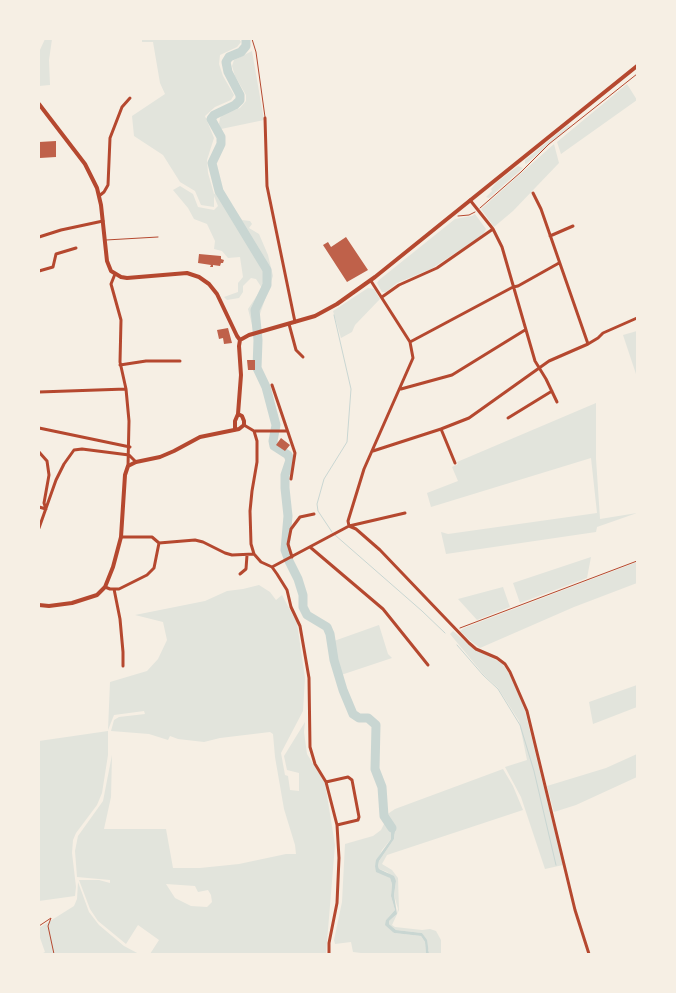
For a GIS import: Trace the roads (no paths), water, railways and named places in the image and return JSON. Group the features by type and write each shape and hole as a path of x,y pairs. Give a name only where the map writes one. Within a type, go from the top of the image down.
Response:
{"street":[{"path":"240,340 315,316 338,304 371,280 637,66"},
{"path":"99,196 108,185 110,138 122,107 130,98"},
{"path":"39,106 85,164 99,196 109,268 115,274 128,278 187,273 209,284 217,294 240,340 241,375 235,430"},
{"path":"265,118 267,186 296,322"},
{"path":"533,193 588,344"},
{"path":"470,200 493,229 502,247 512,288 535,362 557,402"},
{"path":"39,238 61,230 103,221"},
{"path":"550,236 573,226"},
{"path":"382,297 399,285 436,268 493,229"},
{"path":"39,271 53,267 56,254 76,248"},
{"path":"410,342 559,263"},
{"path":"39,605 48,606 72,603 97,595 105,587 111,573 121,537 125,475 130,447 126,389 120,365 121,320 111,284 115,274"},
{"path":"349,526 348,521 364,469 413,358 410,342 371,280"},
{"path":"373,451 441,429 479,413 539,368 557,357 588,344 603,333 637,318"},
{"path":"289,324 296,350 303,357"},
{"path":"400,390 452,375 525,330"},
{"path":"120,365 146,361 180,360"},
{"path":"272,385 295,453 291,479"},
{"path":"39,392 126,389"},
{"path":"508,418 552,391"},
{"path":"238,414 244,418 244,425"},
{"path":"128,466 164,455 200,437 235,430 244,425"},
{"path":"244,425 254,431 286,431"},
{"path":"39,428 130,447"},
{"path":"441,429 455,464"},
{"path":"254,431 257,441 257,462 250,511 251,544 254,554 262,562 272,567 287,590 300,626 308,678 310,747 315,764 326,782 337,825 339,858 337,902 329,943 330,954"},
{"path":"39,528 56,480 74,450 82,449 129,455 136,462"},
{"path":"39,452 47,461 48,468 44,503 46,508"},
{"path":"39,507 46,508"},
{"path":"272,567 349,526 404,513"},
{"path":"291,557 288,539 291,529 300,517 314,514"},
{"path":"349,526 356,529 382,552 476,649 498,658 504,664 520,691 533,730 575,910 589,954"},
{"path":"121,537 152,537 159,543 195,540 225,553 254,554"},
{"path":"105,587 114,590 130,584 151,572 156,561 159,543"},
{"path":"310,547 383,609 428,665"},
{"path":"240,574 246,569 247,555"},
{"path":"114,590 120,619 123,666"},
{"path":"326,782 348,777 352,780 359,817 358,820 337,825"}],"lane":[{"path":"252,39 256,52 265,118"},
{"path":"105,240 158,237"}],"waterway":[{"path":"246,39 246,46 241,52 229,57 226,62 228,72 240,95 240,100 235,105 214,115 211,119 221,137 221,144 212,163 219,191 267,270 267,285 255,310 258,340 257,368 266,387 276,425 274,446 288,455 290,460 285,475 288,516 285,550 298,579 303,595 303,607 307,615 327,627 330,634 334,660 353,714 359,718 368,718 376,725 375,769 382,787 384,816 392,828"},
{"path":"332,532 318,511 317,504 324,479 347,442 351,389 334,315"},
{"path":"335,535 445,633"},
{"path":"457,645 498,689 520,725 534,771 556,865"}]}
